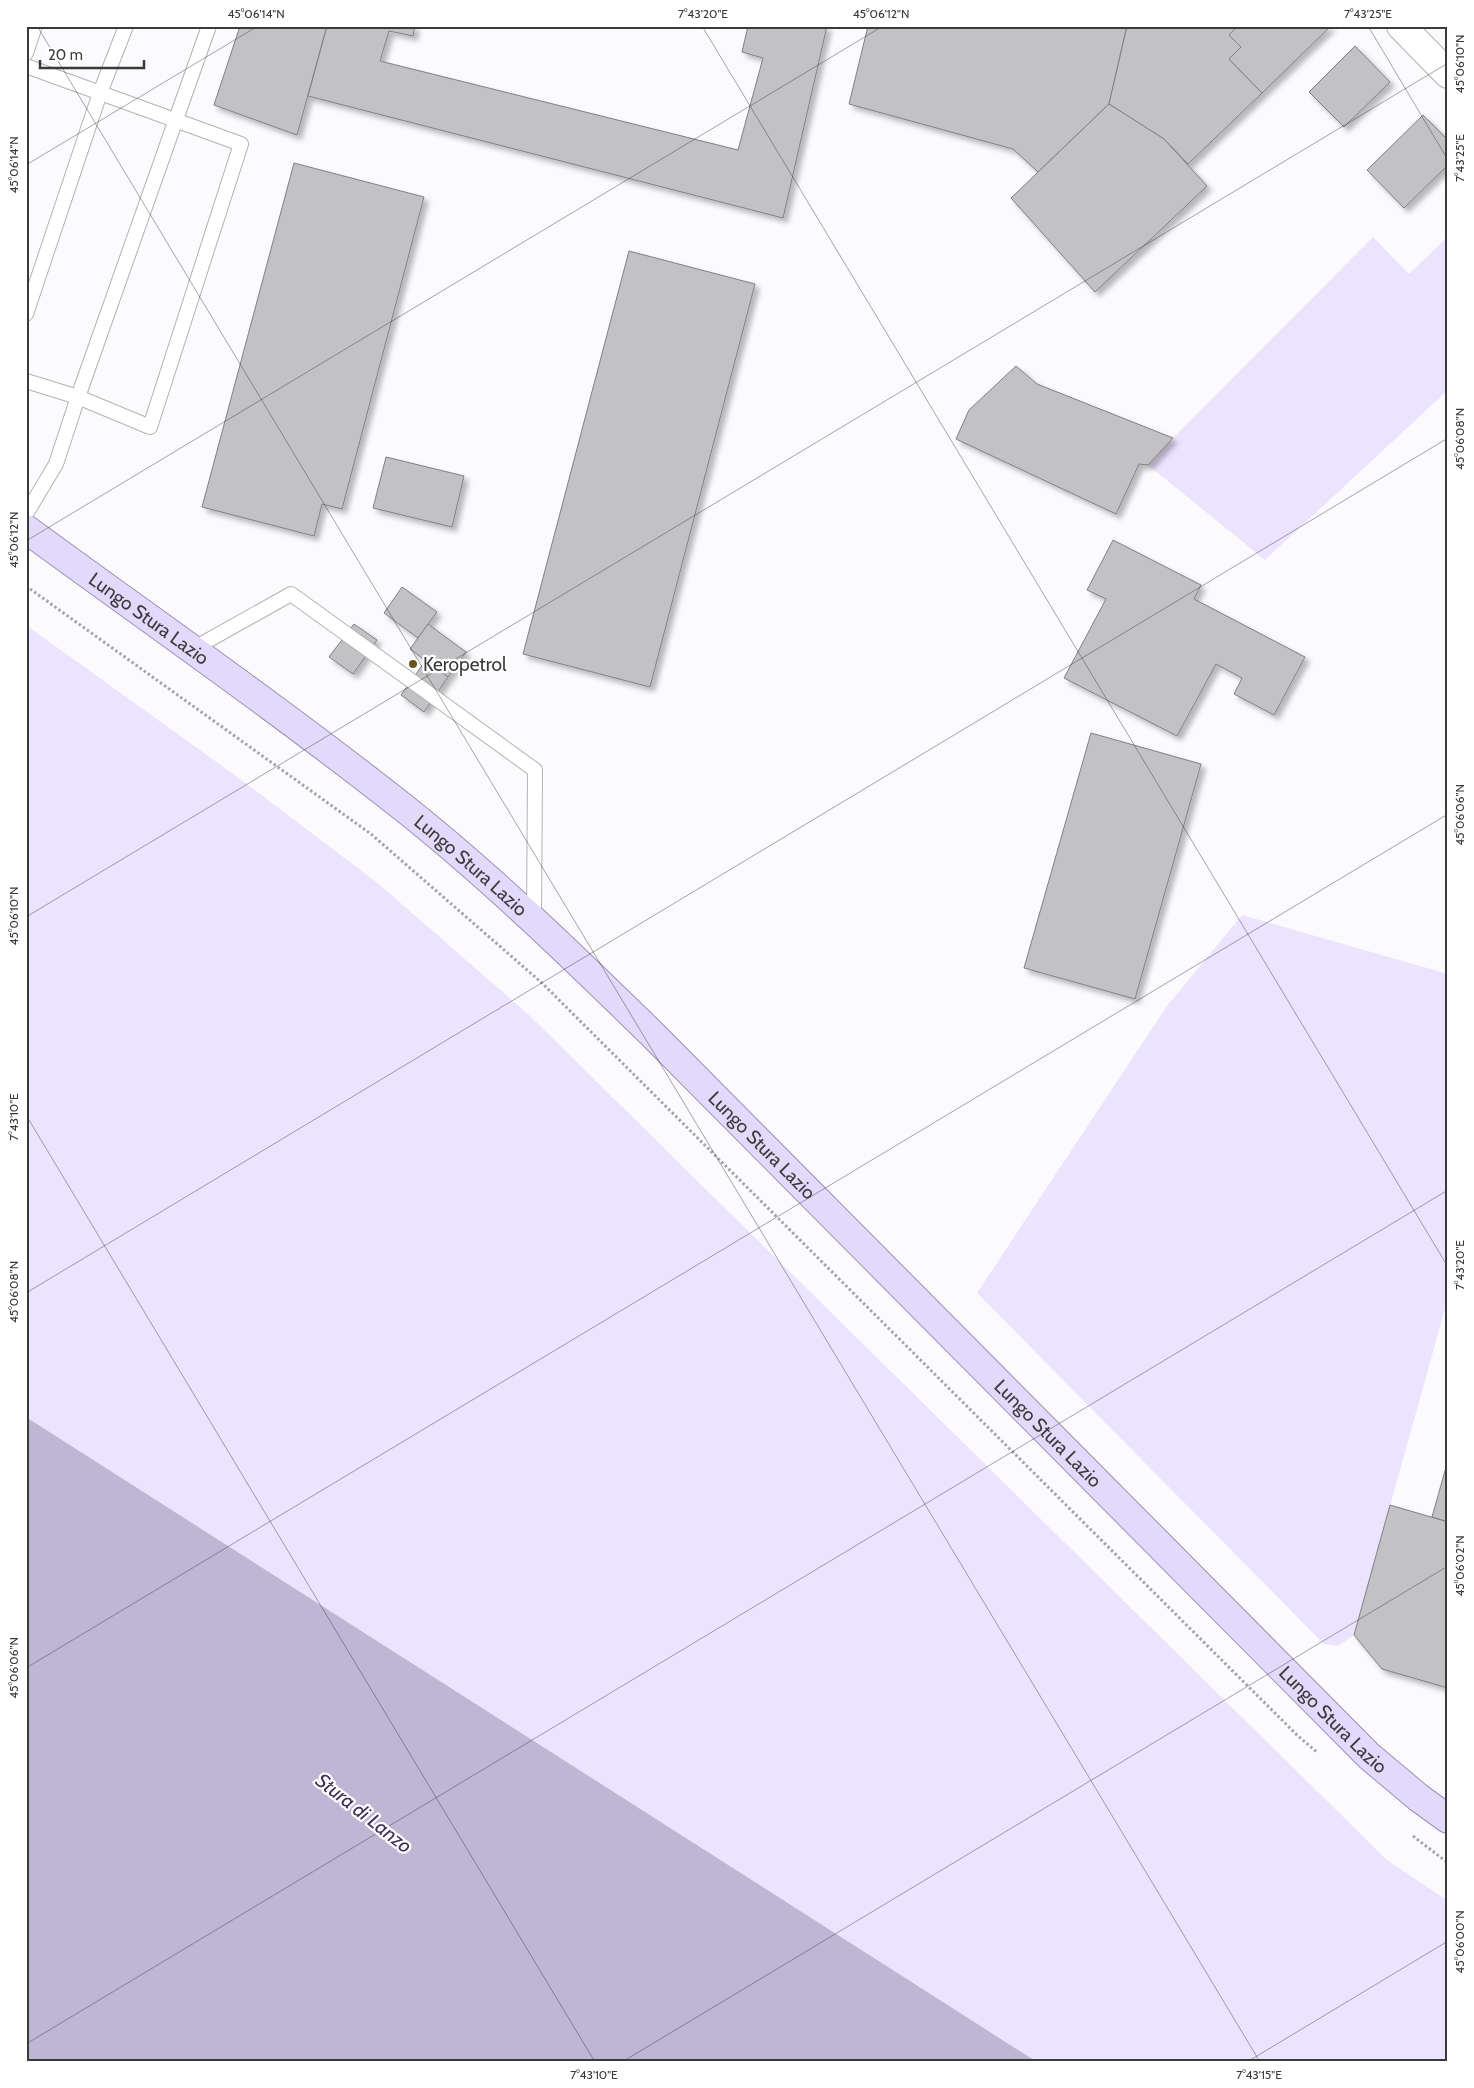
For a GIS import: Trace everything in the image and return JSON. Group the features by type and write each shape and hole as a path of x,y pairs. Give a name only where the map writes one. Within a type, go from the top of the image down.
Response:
{"main road":[{"name":"Lungo Stura Lazio","path":"26,529 272,708 405,810 534,920 659,1041 1369,1756 1419,1798 1448,1819"}],"street":[{"path":"1401,26 1448,74"}],"lane":[{"path":"26,53 35,26"},
{"path":"26,314 100,93 126,26"},
{"path":"26,514 56,464 209,26"},
{"path":"26,66 241,144 150,427 78,397 26,381"},
{"path":"191,650 291,594 535,770 534,920"}],"path":[{"path":"26,586 371,834 542,983 1284,1722 1320,1755"},
{"path":"1411,1834 1448,1863"}],"shaded area":[{"path":"1448,236 1448,390 1265,560 1148,465 1373,237 1409,274"},
{"path":"26,625 243,781 380,885 530,1016 1387,1860 1448,1901 1448,2062 1037,2062 26,1417"},
{"path":"1242,915 1448,974 1448,1298 1354,1635 1338,1646 1324,1644 977,1293 1167,1006"}],"water":[{"name":"Stura di Lanzo","path":"26,1417 1037,2062 26,2062"}],"building":[{"path":"240,26 327,26 297,135 214,105"},
{"path":"327,26 415,26 413,36 389,31 380,61 738,150 763,58 742,52 748,26 827,26 783,218 308,96"},
{"path":"868,26 1127,26 1109,104 1038,172 1013,149 849,104"},
{"path":"1127,26 1238,26 1229,35 1241,47 1229,59 1262,93 1188,164 1164,139 1109,104"},
{"path":"1238,26 1331,26 1262,93 1229,59 1241,47 1229,35"},
{"path":"1355,46 1390,82 1344,127 1309,92"},
{"path":"1109,104 1164,139 1207,186 1095,292 1011,198"},
{"path":"1423,115 1448,140 1448,165 1404,208 1367,170"},
{"path":"294,163 424,197 342,509 322,504 314,536 202,507"},
{"path":"629,251 755,284 650,687 523,654"},
{"path":"1016,366 1037,384 1173,438 1148,465 1139,464 1116,514 956,439 969,410"},
{"path":"386,457 464,476 452,527 373,508"},
{"path":"1113,540 1201,585 1194,599 1305,657 1274,715 1234,694 1242,678 1216,664 1177,736 1064,678 1106,599 1087,590"},
{"path":"402,587 437,612 418,638 384,613"},
{"path":"354,624 377,640 353,674 329,657"},
{"path":"428,624 466,652 448,677 410,649"},
{"path":"426,660 448,677 424,712 401,695"},
{"path":"1091,733 1201,764 1135,999 1024,968"},
{"path":"1448,1460 1448,1522 1432,1517"},
{"path":"1390,1505 1448,1522 1448,1688 1382,1669 1354,1635"}],"place":[{"name":"Keropetrol","path":"413,664"}]}
